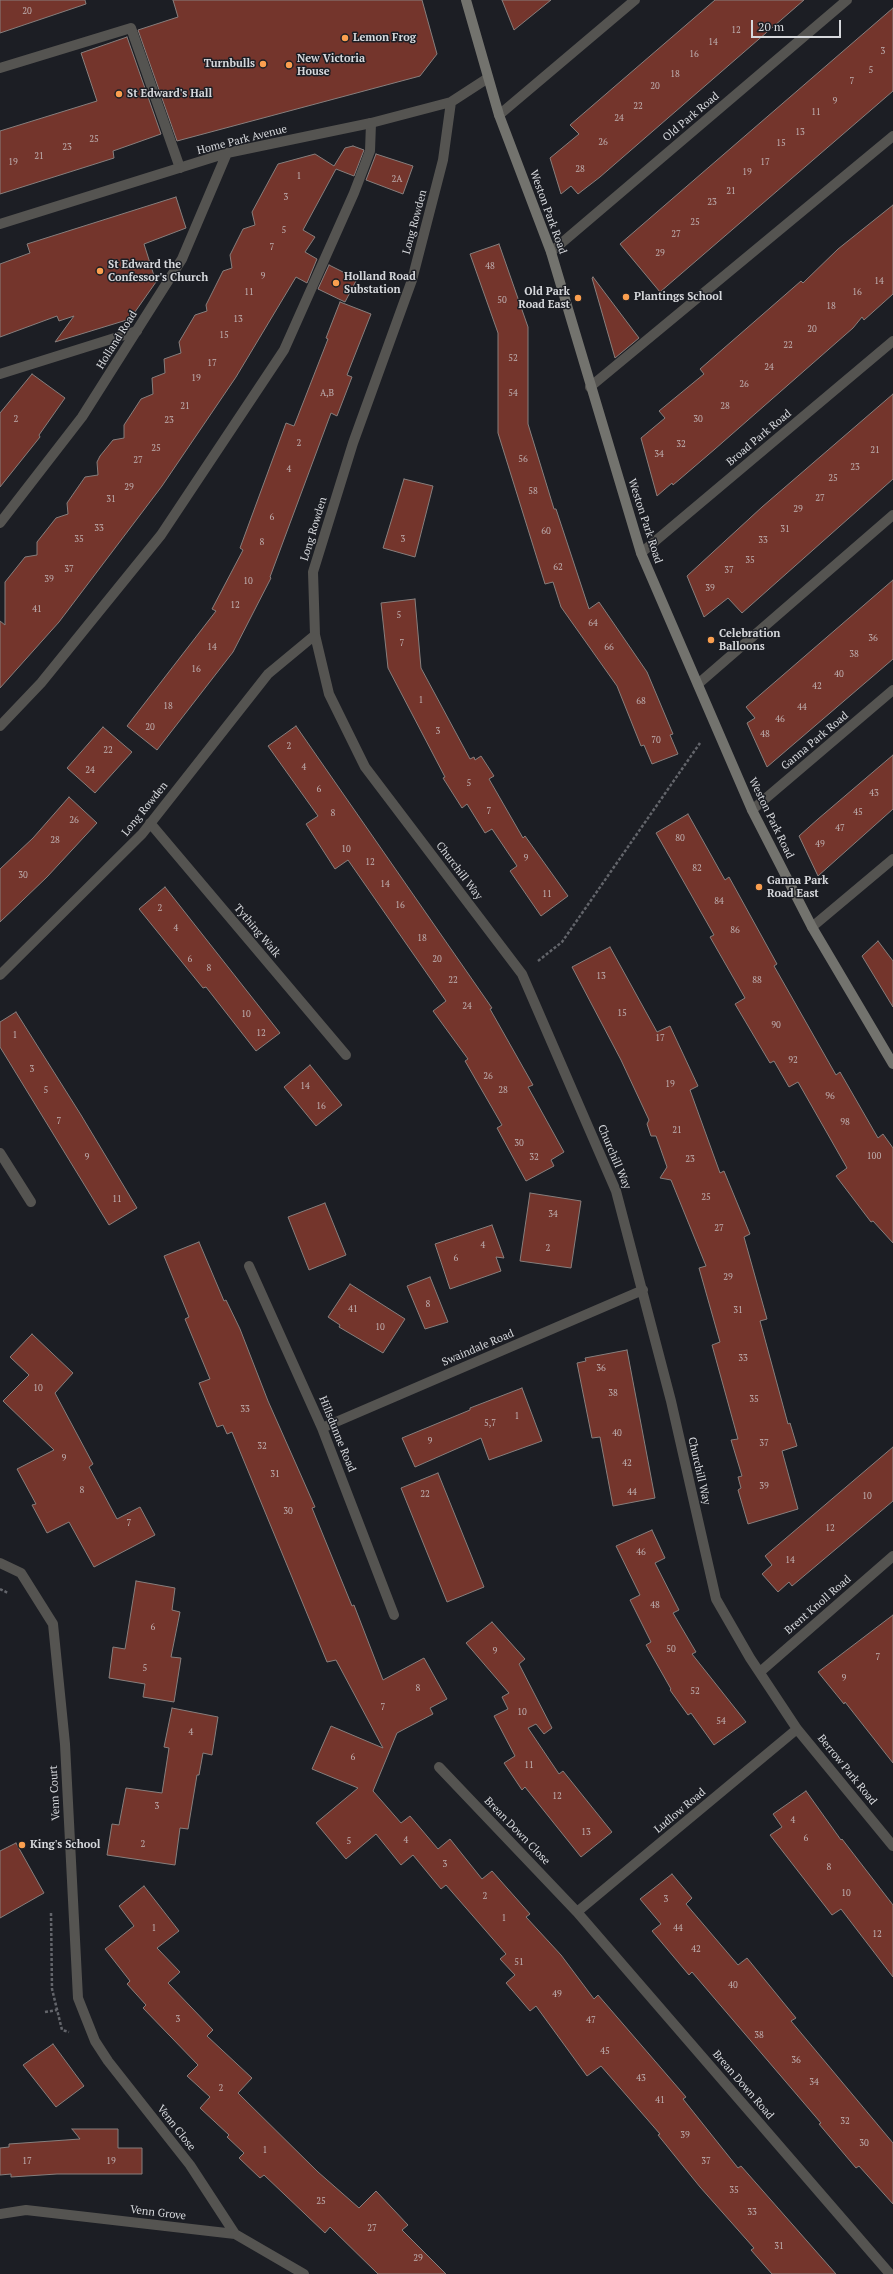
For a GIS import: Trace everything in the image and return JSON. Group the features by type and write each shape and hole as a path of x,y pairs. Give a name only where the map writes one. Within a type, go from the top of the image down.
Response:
{"street":[{"name":"Weston Park Road","path":"466,0 499,115 551,252 590,387 641,553 752,810 812,927 892,1060"},
{"path":"499,115 635,0"},
{"name":"Old Park Road","path":"551,252 847,0"},
{"path":"0,68 131,28 180,168"},
{"name":"Home Park Avenue","path":"0,224 227,153 371,123 451,102 488,78"},
{"name":"Long Rowden","path":"0,975 137,839 268,674 316,635 313,572 354,443 412,280 443,160 451,102"},
{"path":"0,726 41,683 161,536 284,350 354,193 370,151 371,123"},
{"path":"590,387 893,136"},
{"name":"Holland Road","path":"0,523 82,417 182,259 227,153"},
{"path":"0,374 137,331"},
{"name":"Broad Park Road","path":"641,553 893,341"},
{"path":"698,684 893,515"},
{"name":"Churchill Way","path":"316,635 329,694 365,767 522,974 616,1191 643,1290 716,1599 760,1672 797,1728"},
{"name":"Ganna Park Road","path":"752,810 893,690"},
{"name":"Tything Walk","path":"150,823 346,1055"},
{"path":"812,927 893,859"},
{"path":"0,1153 31,1202"},
{"name":"Hillsdunne Road","path":"249,1266 322,1428 394,1615"},
{"name":"Swaindale Road","path":"322,1428 643,1290"},
{"name":"Brent Knoll Road","path":"760,1672 893,1556"},
{"name":"Venn Court","path":"0,1563 21,1573 53,1624 65,1744 78,1998 95,2041"},
{"name":"Berrow Park Road","path":"797,1728 893,1846"},
{"name":"Ludlow Road","path":"577,1912 797,1728"},
{"name":"Brean Down Close","path":"439,1767 577,1912"},
{"name":"Brean Down Road","path":"577,1912 890,2274"},
{"name":"Venn Close","path":"95,2041 108,2061 190,2165 234,2234"},
{"name":"Venn Grove","path":"0,2214 26,2210 234,2234 304,2274"}],"path":[{"path":"522,974 562,942 714,723"},
{"path":"45,2012 57,2010"}],"building":[{"path":"0,0 85,0 86,4 0,33"},
{"name":"New Victoria House","path":"173,0 422,0 437,54 420,76 177,141 138,30 178,17"},
{"path":"502,0 551,0 514,30"},
{"path":"715,0 804,0 600,177 578,194 571,186 561,194 550,158 579,134 570,125"},
{"path":"893,8 893,91 660,292 620,244"},
{"path":"127,37 161,134 113,151 114,158 0,194 0,131 97,101 81,53"},
{"path":"353,146 364,150 354,176 336,169 303,230 315,237 305,252 317,259 307,283 296,277 236,377 162,486 59,622 0,688 0,621 5,625 5,582 25,557 37,555 37,542 56,518 68,514 67,503 85,477 98,475 97,462 100,456 113,440 124,438 124,425 141,399 153,394 152,378 165,373 164,359 181,353 179,342 195,315 207,311 206,305 223,271 232,268 230,255 243,229 255,225 252,212 278,164 315,154 334,166 345,148"},
{"path":"376,154 413,166 403,194 366,180"},
{"name":"St Edward the Confessor's Church","path":"176,197 186,228 144,244 156,282 130,319 55,342 74,316 59,321 57,316 0,337 0,264 30,253 27,244"},
{"path":"893,205 893,294 864,320 862,317 853,328 715,449 673,485 672,483 657,496 641,438 665,418 659,411 704,374 700,369 801,281 803,283 838,249"},
{"path":"499,244 528,327 528,424 554,509 556,509 589,609 599,602 647,672 673,734 670,735 678,754 652,764 644,745 641,746 617,686 561,607 553,582 545,584 498,433 498,333 470,254"},
{"name":"Holland Road Substation","path":"329,265 357,279 345,302 318,289"},
{"path":"593,277 639,338 615,358 592,278"},
{"path":"340,302 371,314 347,375 352,377 337,416 331,413 270,577 271,578 233,652 157,750 127,726 216,611 212,609 243,550 240,548 286,423 294,426 328,339 326,338"},
{"path":"32,374 65,398 39,435 40,437 0,487 0,413"},
{"path":"893,394 893,479 742,613 728,598 704,617 687,576 762,507"},
{"path":"404,479 433,486 415,557 383,548"},
{"path":"893,580 893,659 767,767 747,723 755,718 746,707"},
{"path":"415,599 421,668 470,759 474,757 475,760 481,756 494,776 489,779 523,838 525,836 568,896 541,916 510,871 517,866 492,829 485,833 467,804 462,808 443,778 445,777 388,668 381,603"},
{"path":"296,726 492,1008 490,1009 533,1085 528,1087 564,1152 551,1160 554,1166 526,1181 497,1128 502,1125 465,1061 468,1059 433,1011 446,1001 348,860 335,869 306,824 318,816 268,746"},
{"path":"103,727 132,752 95,793 67,768"},
{"path":"893,755 893,809 818,876 799,836"},
{"path":"69,797 97,823 47,877 0,922 0,869 33,838"},
{"path":"688,814 725,880 729,877 777,964 774,966 836,1075 840,1072 878,1138 883,1134 893,1148 893,1243 873,1221 871,1222 836,1176 847,1168 798,1082 789,1087 774,1061 770,1063 735,1004 745,998 710,937 714,935 656,833"},
{"path":"165,887 280,1033 256,1051 206,987 203,988 139,909"},
{"path":"878,941 893,961 893,1007 862,956"},
{"path":"610,947 657,1032 670,1026 698,1086 690,1090 720,1173 724,1171 750,1234 744,1237 767,1319 760,1321 788,1424 790,1423 797,1446 782,1451 798,1509 748,1524 738,1490 741,1488 738,1477 742,1476 731,1440 738,1439 712,1345 720,1342 699,1268 706,1266 671,1180 660,1178 667,1167 656,1136 651,1136 647,1124 649,1120 621,1060 572,967"},
{"path":"16,1012 81,1115 137,1208 109,1225 0,1047 0,1022"},
{"path":"310,1065 342,1105 316,1126 284,1087"},
{"path":"530,1193 581,1201 571,1268 520,1261"},
{"path":"325,1203 346,1255 309,1270 288,1217"},
{"path":"492,1225 504,1258 496,1257 501,1271 450,1289 435,1244"},
{"path":"199,1242 224,1301 226,1300 240,1329 268,1401 315,1507 312,1508 352,1606 354,1605 383,1680 424,1658 447,1699 430,1708 433,1714 397,1733 373,1791 401,1823 410,1816 438,1849 450,1839 482,1879 492,1871 530,1914 526,1917 561,1955 594,1999 598,1995 686,2097 683,2099 738,2168 741,2166 836,2274 772,2274 751,2250 754,2248 700,2187 658,2135 660,2134 601,2066 587,2076 536,2006 530,2011 506,1983 515,1975 500,1959 506,1954 446,1885 441,1889 413,1855 401,1865 376,1834 346,1859 316,1823 358,1788 312,1769 331,1726 383,1748 336,1660 327,1662 232,1432 227,1434 223,1425 217,1427 199,1383 210,1379 185,1319 189,1317 164,1256"},
{"path":"430,1277 448,1322 425,1329 407,1286"},
{"path":"350,1284 405,1319 383,1353 339,1327 340,1325 328,1317"},
{"path":"32,1334 73,1373 55,1393 93,1464 89,1467 117,1519 140,1507 155,1535 94,1567 69,1522 47,1533 32,1505 36,1504 17,1469 54,1450 3,1401 29,1375 10,1357"},
{"path":"627,1350 655,1498 613,1506 600,1437 592,1438 577,1363 586,1361 585,1358"},
{"path":"522,1388 542,1441 489,1460 481,1438 415,1467 402,1438 470,1410 470,1408"},
{"path":"893,1447 893,1501 792,1586 789,1582 778,1592 762,1574 772,1565 765,1556"},
{"path":"438,1473 484,1587 447,1602 401,1488"},
{"path":"652,1530 665,1558 655,1563 679,1610 673,1613 696,1652 692,1654 746,1722 714,1745 691,1713 688,1715 670,1690 671,1689 646,1645 651,1642 630,1600 640,1595 616,1546"},
{"path":"136,1581 175,1588 172,1610 180,1612 171,1657 181,1658 174,1702 143,1697 145,1684 109,1678 113,1647 125,1649"},
{"path":"893,1615 893,1763 845,1702 844,1704 818,1672"},
{"path":"492,1622 525,1659 519,1664 552,1728 544,1734 536,1724 528,1728 559,1774 563,1771 612,1832 581,1857 525,1787 522,1790 504,1763 515,1756 494,1716 508,1709 502,1697 509,1693 466,1643"},
{"path":"172,1708 218,1717 212,1755 203,1753 199,1775 197,1775 188,1829 180,1828 175,1865 107,1855 112,1824 119,1825 126,1788 162,1793 169,1748 164,1747"},
{"path":"806,1791 841,1840 842,1839 893,1905 893,1977 841,1909 832,1915 770,1835 782,1827 773,1814"},
{"path":"16,1843 44,1893 0,1918 0,1851"},
{"path":"672,1874 692,1898 686,1904 738,1965 747,1958 796,2018 791,2021 893,2143 893,2204 859,2166 856,2168 819,2124 821,2123 692,1972 689,1975 652,1931 661,1924 640,1899"},
{"path":"144,1886 179,1931 157,1948 180,1972 168,1983 213,2030 207,2036 252,2078 238,2093 318,2172 359,2208 376,2191 408,2225 402,2230 446,2274 378,2274 330,2227 325,2233 264,2175 260,2178 239,2158 244,2153 227,2137 229,2135 200,2108 210,2097 187,2076 198,2065 143,2008 146,2005 127,1984 130,1981 105,1949 134,1926 119,1906"},
{"path":"53,2044 84,2086 56,2107 23,2065"},
{"path":"72,2129 118,2129 118,2148 142,2148 142,2174 57,2174 11,2177 11,2174 0,2175 0,2148 9,2147 9,2144 80,2139"}],"place":[{"name":"Lemon Frog","path":"345,38"},
{"name":"Turnbulls","path":"263,64"},
{"name":"New Victoria House","path":"289,65"},
{"name":"St Edward's Hall","path":"119,94"},
{"name":"St Edward the Confessor's Church","path":"100,271"},
{"name":"Holland Road Substation","path":"336,283"},
{"name":"Plantings School","path":"626,297"},
{"name":"Old Park Road East","path":"578,298"},
{"name":"Celebration Balloons","path":"711,640"},
{"name":"Ganna Park Road East","path":"759,887"},
{"name":"King's School","path":"22,1845"}]}
